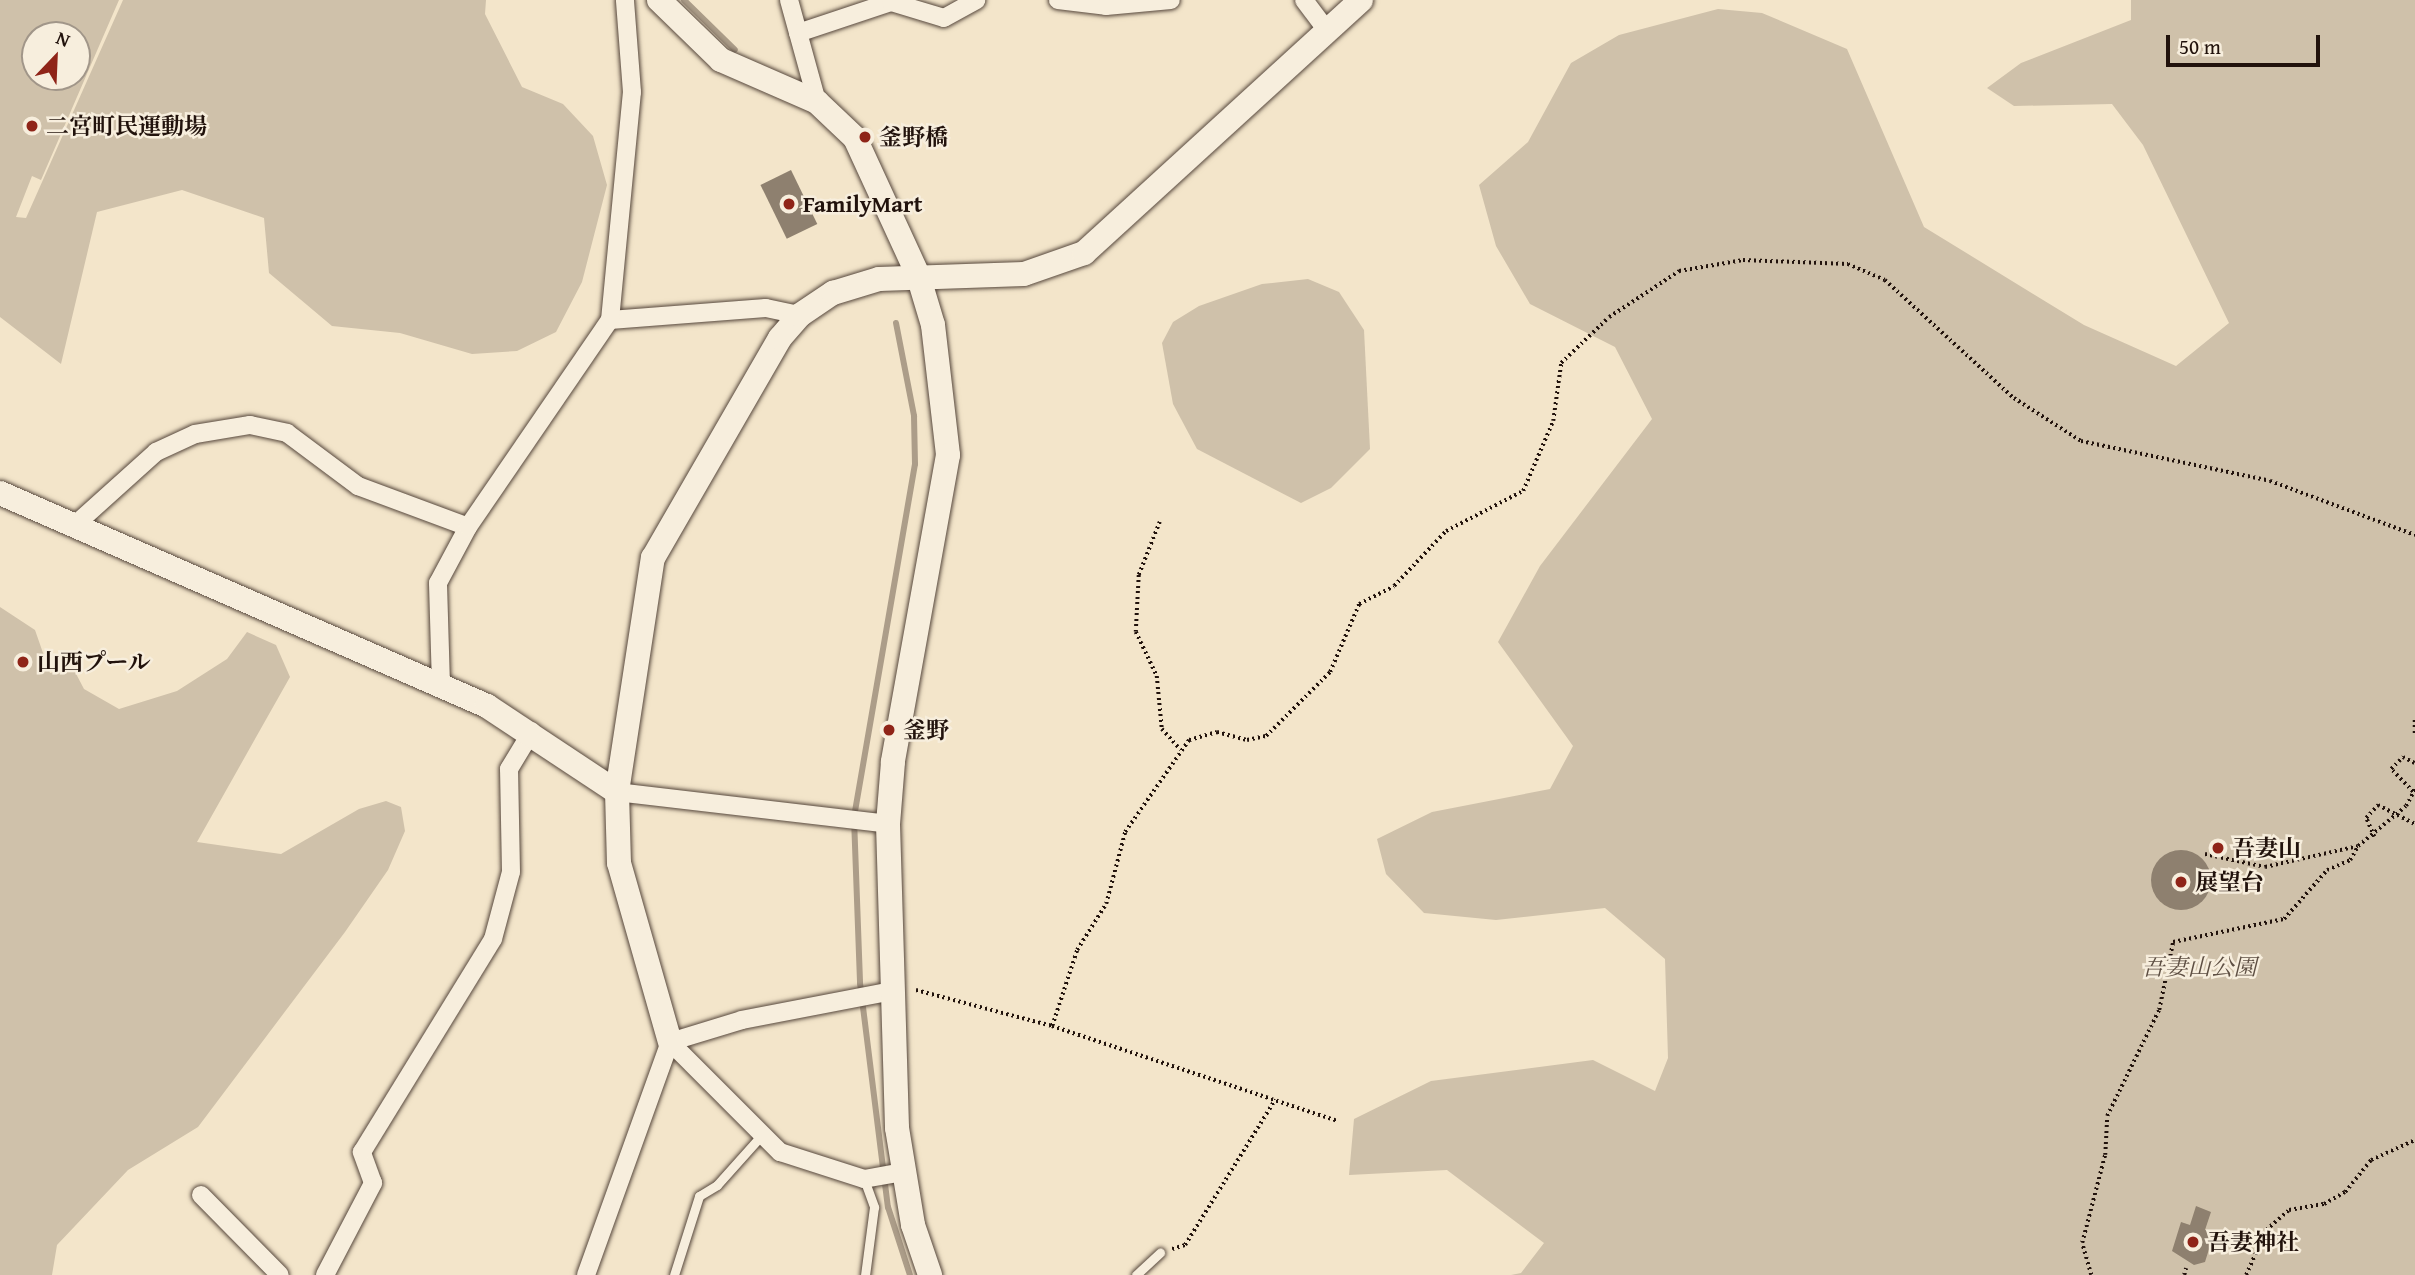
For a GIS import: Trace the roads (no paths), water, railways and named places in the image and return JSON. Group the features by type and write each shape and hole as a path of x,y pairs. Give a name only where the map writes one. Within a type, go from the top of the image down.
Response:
{"street":[{"path":"441,685 438,583 468,527 610,320 632,92 625,0"},
{"path":"659,0 721,60 817,102 855,138 918,275 942,374 948,454 881,823 887,992 898,1173 930,1275"},
{"path":"789,0 817,102"},
{"path":"798,33 891,1 944,18 976,0"},
{"path":"1058,0 1171,0"},
{"path":"1304,0 1327,31"},
{"path":"898,1173 869,1178 780,1152 760,1137 670,1042 619,863 617,792 653,558 780,338 800,315 834,293 918,275 1024,274 1084,253 1361,0"},
{"path":"610,320 766,307 800,315"},
{"path":"75,525 156,452 195,434 250,425 287,433 358,486 468,527"},
{"path":"0,493 441,685 533,732 617,792 881,823"},
{"path":"325,1275 373,1183 362,1152 493,939 511,872 507,776 533,732"},
{"path":"670,1042 851,998 887,992"},
{"path":"586,1275 670,1042"},
{"path":"201,1195 280,1275"}],"lane":[{"path":"674,1275 699,1196 760,1137"},
{"path":"865,1275 874,1207 869,1178"},
{"path":"1136,1275 1160,1253"}],"waterway":[{"path":"684,0 735,50"},
{"path":"896,323 914,416 915,464 854,818 860,983 888,1207 910,1275"}],"place":[{"name":"二宮町民運動場","path":"32,126"},
{"name":"釜野橋","path":"865,137"},
{"name":"FamilyMart","path":"789,204"},
{"name":"山西プール","path":"23,662"},
{"name":"釜野","path":"889,730"},
{"name":"吾妻山","path":"2218,848"},
{"name":"展望台","path":"2181,882"},
{"name":"吾妻神社","path":"2193,1242"}],"park label":[{"name":"吾妻山公園","path":"2199,967"}]}
